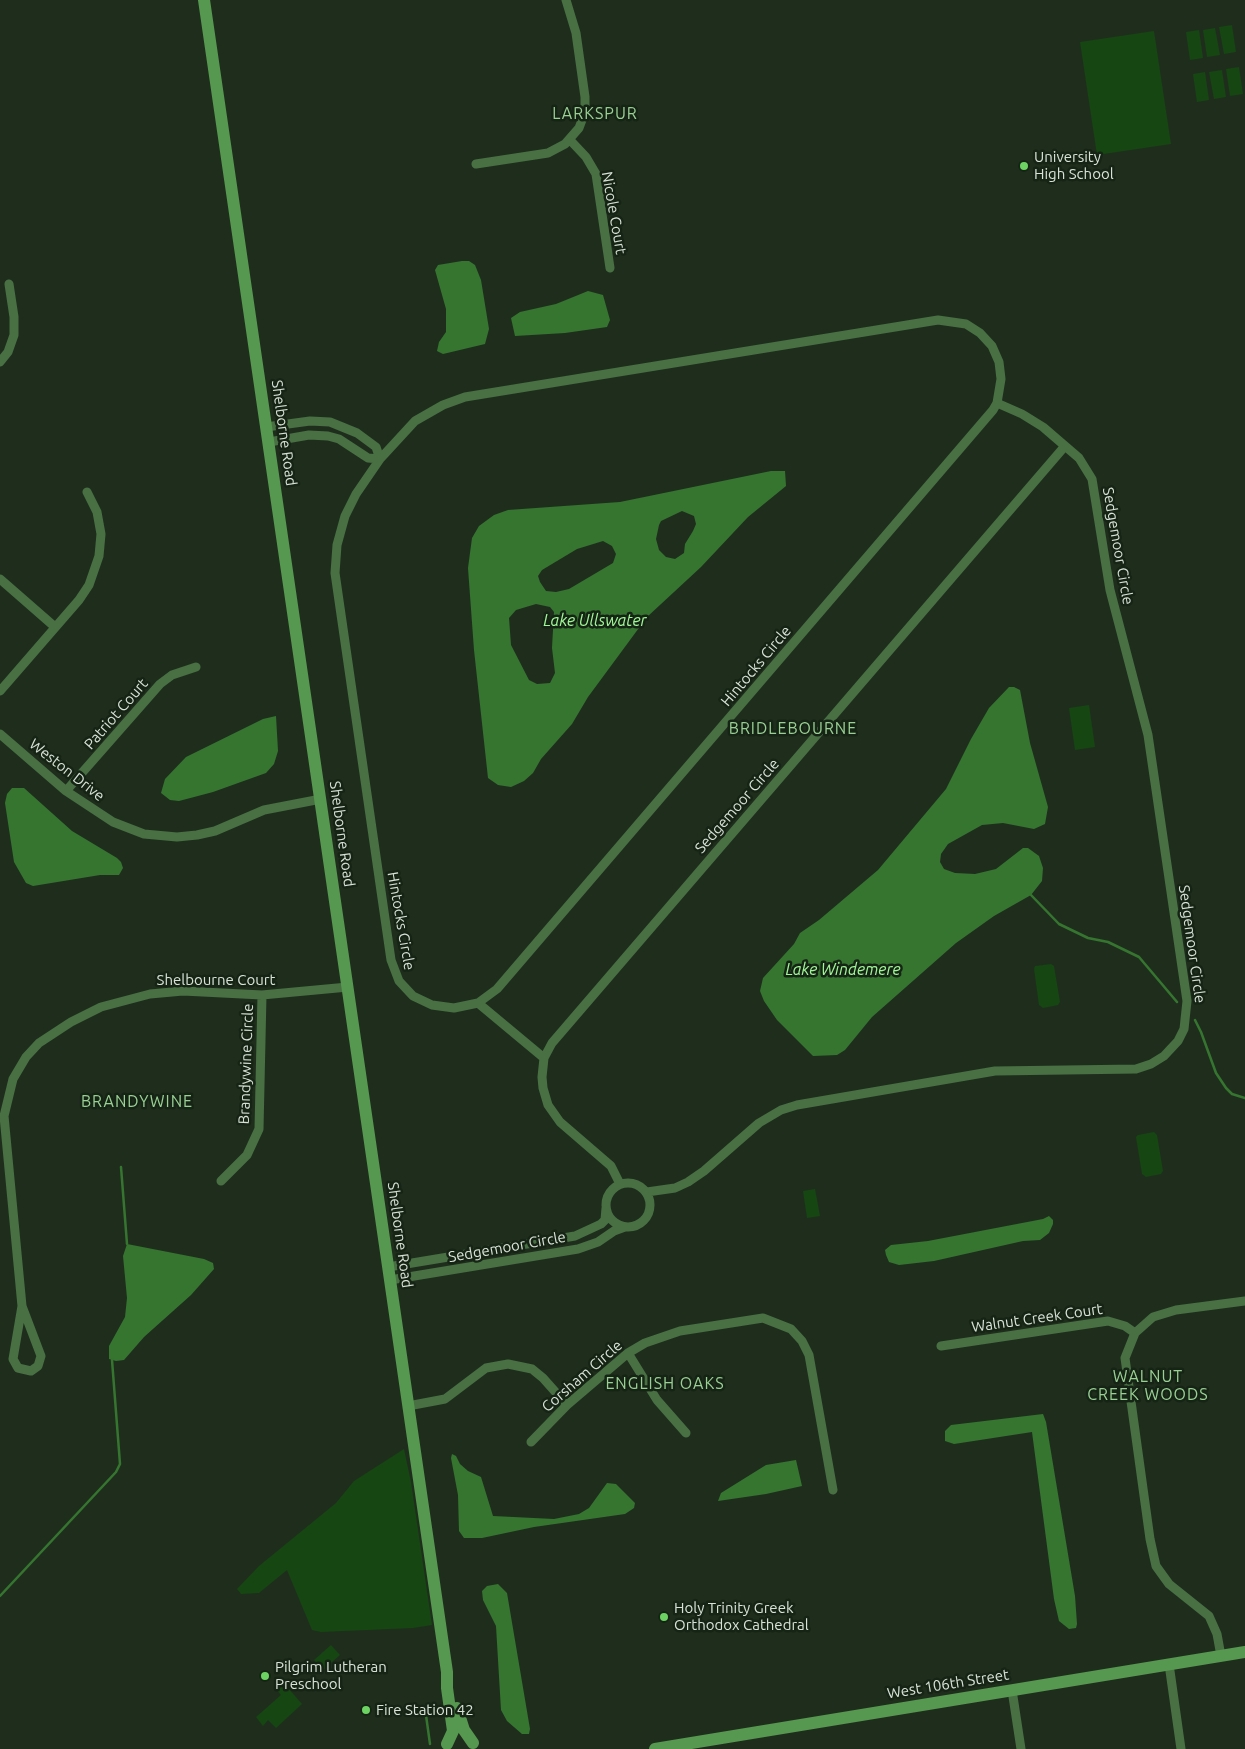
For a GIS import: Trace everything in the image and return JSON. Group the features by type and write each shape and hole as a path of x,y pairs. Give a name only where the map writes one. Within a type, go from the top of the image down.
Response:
{"street":[{"name":"Shelborne Road","path":"204,0 447,1672 449,1706 453,1726 452,1735 445,1746"},
{"path":"476,164 548,153 570,140 582,122 586,105 576,33 566,0"},
{"name":"Nicole Court","path":"570,140 590,162 596,174 610,268"},
{"path":"0,362 10,348 14,335 14,317 9,284"},
{"name":"Hintocks Circle","path":"938,320 966,324 980,333 989,342 1000,368 1001,385 997,403 491,994 478,1003 463,1008 446,1008 424,1002 414,996 399,981 391,960 335,562 338,536 347,510 380,458 415,421 443,405 465,397 938,320"},
{"path":"997,403 1037,422 1064,446"},
{"path":"266,427 310,421 335,423 357,433 376,447 380,458 368,458 339,439 328,436 309,435 268,442"},
{"name":"Sedgemoor Circle","path":"620,1184 611,1166 560,1122 551,1110 542,1082 544,1058 557,1038 1064,446 1079,458 1092,480 1110,590 1148,735 1187,1001 1186,1021 1178,1040 1157,1062 1136,1069 996,1071 797,1105 781,1110 759,1123 704,1171 688,1182 675,1188 646,1192"},
{"path":"0,691 84,593 99,556 99,519 95,504 87,492"},
{"path":"0,579 55,627"},
{"name":"Patriot Court","path":"66,791 160,684 172,675 196,668"},
{"name":"Weston Drive","path":"0,734 66,791 113,822 144,834 161,837 197,836 215,831 264,810 320,800"},
{"name":"Shelbourne Court","path":"22,1306 42,1356 38,1366 31,1371 18,1368 14,1359 22,1306 4,1123 10,1085 26,1057 47,1037 71,1022 101,1007 134,997 183,991 262,995 348,987"},
{"name":"Brandywine Circle","path":"221,1181 247,1155 259,1129 262,995"},
{"path":"478,1003 544,1058"},
{"path":"632,1183 646,1192 651,1203 649,1214 642,1223 625,1227 610,1218 606,1208 608,1196 620,1184 632,1183"},
{"name":"Sedgemoor Circle","path":"388,1266 575,1236 601,1224 605,1220 606,1208"},
{"name":"Sedgemoor Circle","path":"390,1280 578,1249 598,1242 614,1231 625,1227"},
{"path":"1221,1656 1218,1634 1209,1616 1164,1579 1154,1557 1125,1365 1128,1346 1135,1332 1146,1322 1160,1314 1245,1301"},
{"name":"Corsham Circle","path":"531,1442 568,1405 628,1353 652,1340 680,1331 754,1319 773,1320 797,1334 809,1355 833,1490"},
{"name":"Walnut Creek Court","path":"940,1346 1108,1321 1125,1326 1135,1332"},
{"path":"628,1353 657,1400 686,1433"},
{"path":"408,1406 444,1399 486,1368 508,1364 527,1367 537,1373 568,1405"},
{"name":"West 106th Street","path":"656,1749 704,1746 1012,1690 1245,1652"},
{"path":"1169,1664 1181,1749"},
{"name":"Shelborne Road","path":"447,1672 460,1722 477,1746"},
{"path":"1012,1690 1020,1749"},
{"path":"445,1746 460,1739 477,1746"}],"shaded area":[{"path":"1232,25 1236,52 1224,54 1219,27"},
{"path":"1215,28 1220,55 1207,57 1203,30"},
{"path":"1199,30 1203,58 1190,60 1186,32"},
{"path":"1154,31 1171,144 1097,155 1080,42"},
{"path":"1239,67 1243,94 1230,96 1226,69"},
{"path":"1222,70 1226,97 1214,99 1209,72"},
{"path":"1205,72 1209,100 1197,102 1193,74"},
{"path":"1089,705 1095,747 1075,750 1069,708"},
{"path":"1051,964 1054,966 1060,1002 1058,1005 1043,1008 1039,1005 1034,969 1035,966"},
{"path":"1154,1132 1157,1135 1163,1171 1161,1174 1146,1177 1142,1174 1136,1137"},
{"path":"815,1189 820,1216 807,1218 803,1191"},
{"path":"404,1449 411,1482 432,1625 413,1628 321,1632 312,1630 287,1570 259,1593 241,1594 237,1589 259,1566 336,1503 354,1481"},
{"path":"331,1645 340,1655 323,1670 314,1660"},
{"path":"279,1684 285,1690 288,1688 302,1704 276,1728 268,1720 263,1726 256,1717 281,1695 275,1688"}],"water":[{"path":"469,261 475,265 481,280 489,329 485,344 443,354 437,351 439,342 446,332 446,309 435,270 438,265"},
{"path":"588,291 603,295 610,320 607,327 565,333 515,336 511,318 520,312 556,304"},
{"name":"Lake Ullswater","path":"771,471 785,471 786,486 748,517 701,567 647,617 588,697 572,724 541,759 533,773 524,781 511,787 498,785 488,778 474,650 468,568 472,538 479,526 494,515 508,510 620,502","holes":["682,511 694,516 696,524 685,544 684,553 675,559 666,557 659,550 656,539 659,525 661,521","603,541 612,546 616,554 613,563 569,589 556,592 546,591 538,576 542,570 577,549","536,604 550,607 554,612 552,648 555,673 550,683 537,684 529,680 511,645 509,618 516,610"]},
{"name":"Lake Windemere","path":"1009,687 1020,690 1030,743 1048,807 1045,824 1034,829 1003,823 982,825 948,844 941,854 940,862 944,869 955,873 975,874 996,869 1023,848 1028,848 1039,856 1043,868 1042,881 1031,895 994,916 956,943 872,1017 845,1050 837,1055 813,1056 777,1020 764,1001 760,991 763,978 794,944 800,933 819,920 878,870 946,789 989,708"},
{"path":"276,716 278,751 274,764 266,773 213,792 179,801 170,800 161,793 165,779 186,757 263,719"},
{"path":"12,788 24,788 72,831 117,858 123,868 119,875 100,875 33,886 26,883 14,862 5,803 7,794"},
{"path":"1049,1216 1053,1220 1053,1224 1049,1233 1040,1240 1023,1241 934,1261 899,1265 889,1262 886,1255 885,1250 891,1245 928,1241 1043,1219"},
{"path":"127,1244 204,1259 213,1263 214,1269 191,1295 144,1337 124,1360 116,1361 109,1359 109,1346 125,1317 127,1298 123,1256"},
{"path":"1043,1414 1046,1422 1075,1596 1077,1624 1076,1628 1069,1629 1059,1621 1054,1599 1032,1432 954,1444 945,1441 945,1431 951,1425"},
{"path":"452,1454 456,1456 460,1464 468,1471 481,1477 493,1516 554,1519 579,1514 589,1508 607,1483 616,1484 635,1503 634,1508 625,1514 534,1527 482,1538 464,1538 459,1531 458,1495 451,1458"},
{"path":"796,1460 802,1486 766,1494 718,1501 721,1493 766,1465"},
{"path":"498,1584 507,1593 530,1729 529,1734 522,1734 507,1721 501,1710 496,1626 483,1600 482,1591 487,1586"}],"waterway":[{"path":"1031,895 1059,924 1088,938 1108,942 1139,957 1177,1002"},
{"path":"1195,1020 1216,1073 1232,1094 1245,1098"},
{"path":"121,1167 127,1244"},
{"path":"0,1596 116,1472 120,1464 112,1360"},
{"path":"425,1708 430,1744"}],"place":[{"name":"University High School","path":"1024,166"},
{"name":"Holy Trinity Greek Orthodox Cathedral","path":"664,1617"},
{"name":"Pilgrim Lutheran Preschool","path":"265,1676"},
{"name":"Fire Station 42","path":"366,1710"}],"district":[{"name":"LARKSPUR","path":"595,114"},
{"name":"BRIDLEBOURNE","path":"793,729"},
{"name":"BRANDYWINE","path":"137,1102"},
{"name":"ENGLISH OAKS","path":"665,1384"},
{"name":"WALNUT CREEK WOODS","path":"1148,1386"}]}
